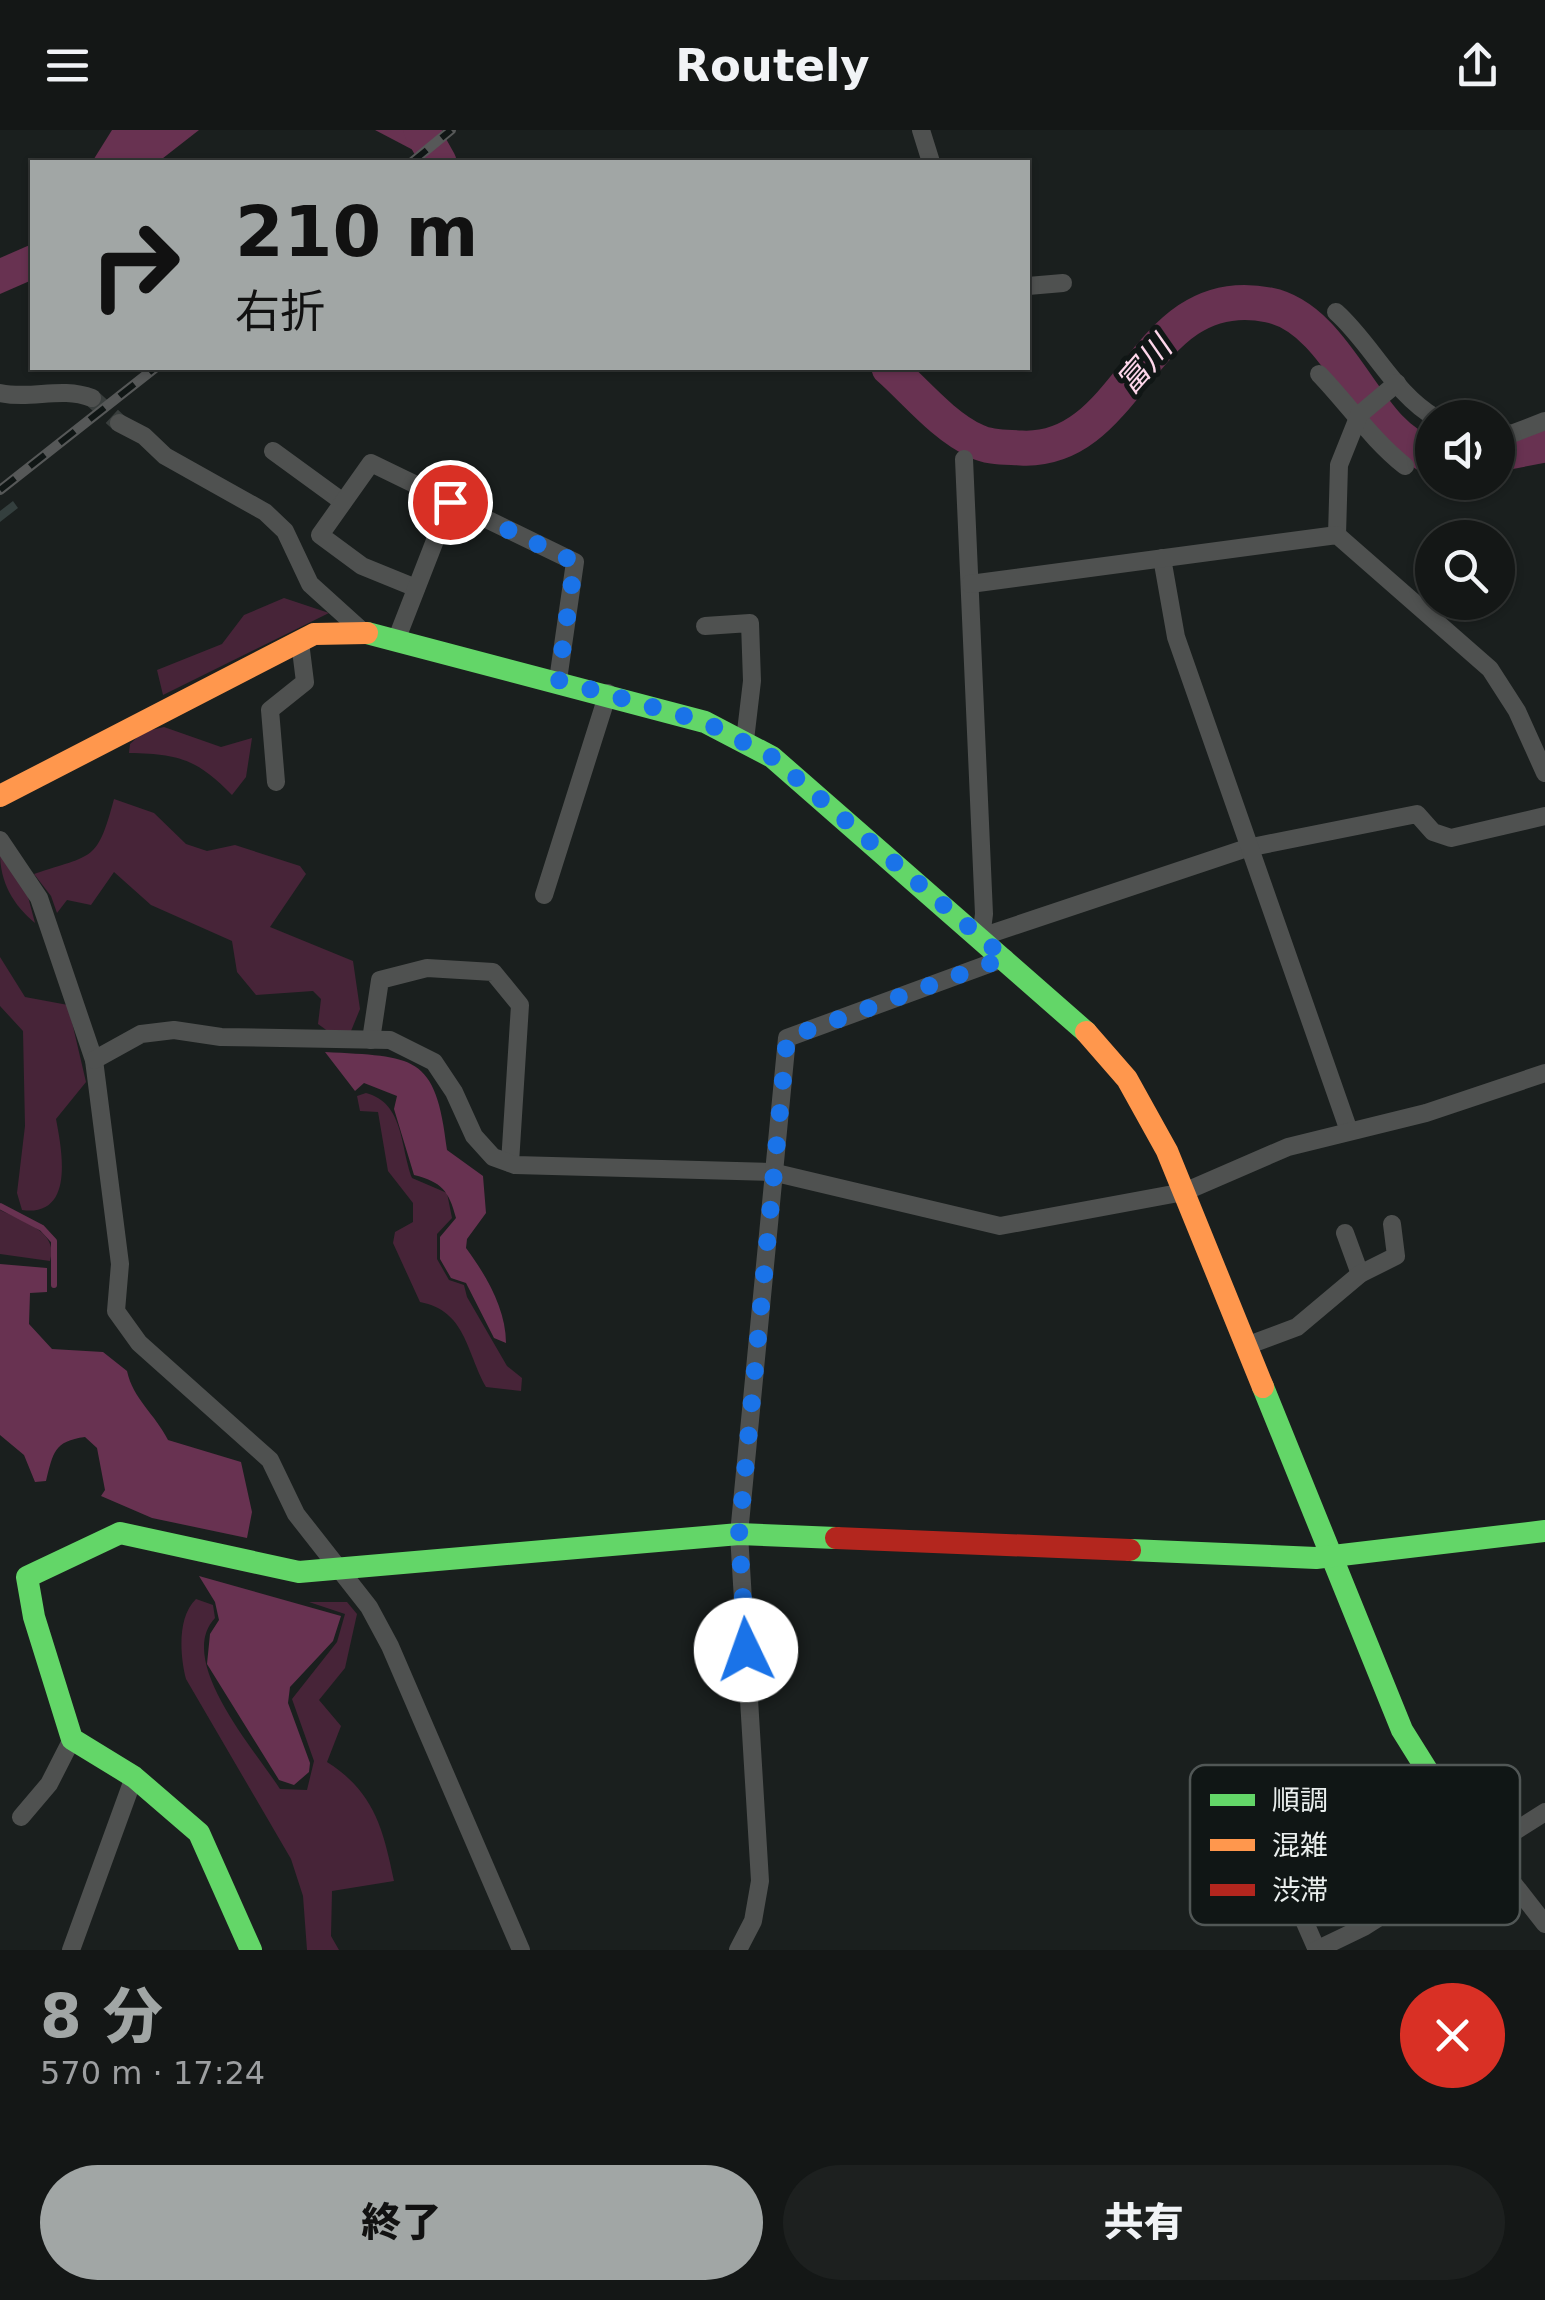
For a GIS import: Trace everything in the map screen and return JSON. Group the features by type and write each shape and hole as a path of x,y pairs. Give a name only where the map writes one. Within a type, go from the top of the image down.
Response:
{"street":[{"path":"922,130 930,160"},
{"path":"1030,286 1063,283"},
{"path":"1336,312 1359,333 1395,384 1415,401"},
{"path":"1318,374 1361,414 1382,448 1405,466"},
{"path":"1337,535 1340,465 1361,414 1395,384"},
{"path":"0,393 31,397 64,390 92,398"},
{"path":"1515,433 1545,421"},
{"path":"119,422 144,436 166,456 265,512 285,531 310,584 362,631"},
{"path":"273,451 343,502"},
{"path":"964,458 984,914 981,937"},
{"path":"416,588 362,566 320,534 370,463 575,562 558,680"},
{"path":"397,638 450,502"},
{"path":"970,584 1337,535 1490,669 1517,711 1545,773"},
{"path":"1162,558 1176,636 1349,1131"},
{"path":"705,626 750,623 752,681 745,740"},
{"path":"0,796 314,634 362,631 397,638 608,693 705,722 745,740 803,781 1005,958 1082,1029 1127,1079 1184,1192 1402,1730 1424,1765"},
{"path":"276,782 270,710 305,682 300,642"},
{"path":"544,895 608,693"},
{"path":"981,937 1247,848 1418,814 1433,832 1451,838 1545,816"},
{"path":"0,840 40,898 94,1060 120,1264 116,1311 139,1343 270,1460 296,1514 369,1607 390,1646 521,1950"},
{"path":"738,1950 753,1922 760,1881 739,1534 787,1038 1005,958"},
{"path":"371,1040 380,980 427,968 492,972 520,1005 510,1163"},
{"path":"94,1060 140,1034 174,1030 221,1037 390,1040 434,1062 454,1092 474,1136 493,1156 510,1163 772,1172 1000,1226 1184,1192 1288,1147 1426,1113 1545,1073"},
{"path":"1246,1346 1297,1327 1360,1274 1396,1256 1392,1224"},
{"path":"1345,1233 1360,1274"},
{"path":"250,1950 199,1833 134,1777 72,1739 34,1617 28,1577 120,1533 299,1572 739,1534 1316,1558 1545,1531"},
{"path":"21,1817 48,1784 72,1739"},
{"path":"71,1950 134,1777"},
{"path":"1520,1828 1545,1812"},
{"path":"1520,1892 1545,1924"},
{"path":"1306,1925 1317,1950 1367,1925"}],"shaded area":[{"path":"112,130 199,130 161,160 93,160"},
{"path":"375,130 443,130 415,151"},
{"path":"30,245 30,281 0,294 0,258"},
{"path":"284,598 329,613 163,695 157,670 222,644 244,615"},
{"path":"164,727 221,747 252,738 246,777 232,795 208,773 186,761 129,753 130,744 143,732"},
{"path":"114,799 154,813 186,844 207,851 235,845 300,866 306,874 270,927 353,961 360,1009 351,1031 329,1032 318,1024 321,999 313,991 256,995 237,972 232,941 151,905 114,872 91,905 67,900 57,913 51,896 34,874 90,853 103,834"},
{"path":"0,853 27,893 35,923 9,892"},
{"path":"0,957 25,997 68,1005 86,1082 56,1119 61,1179 51,1203 39,1209 22,1210 17,1193 25,1126 23,1031 0,1006"},
{"path":"325,1052 400,1060 415,1066 427,1078 436,1094 447,1150 483,1176 486,1213 467,1239 466,1248 494,1293 506,1343 494,1338 466,1283 451,1278 440,1259 440,1237 456,1218 443,1189 414,1175 394,1109 397,1096 364,1083 355,1091"},
{"path":"366,1093 388,1106 394,1116 412,1178 447,1193 452,1218 437,1234 437,1259 449,1280 464,1285 507,1366 522,1378 521,1391 486,1387 456,1323 435,1307 420,1302 393,1243 395,1232 413,1222 413,1203 388,1171 378,1112 360,1111 357,1096"},
{"path":"0,1210 44,1235 52,1251 50,1261 0,1254"},
{"path":"0,1264 47,1268 47,1292 30,1293 29,1324 52,1349 103,1352 127,1371 134,1390 168,1440 241,1462 252,1512 247,1538 152,1518 101,1496 105,1490 97,1448 85,1437 61,1445 53,1456 46,1481 35,1482 24,1455 0,1435"},
{"path":"199,1576 341,1616 333,1641 290,1687 288,1703 310,1763 309,1772 294,1785 279,1780 207,1664 210,1634 219,1620 215,1602"},
{"path":"196,1599 213,1605 215,1618 205,1636 211,1680 238,1729 280,1789 307,1790 314,1761 292,1699 337,1642 345,1614 309,1602 347,1602 357,1614 345,1668 319,1700 341,1726 327,1762 356,1786 374,1813 394,1881 332,1891 331,1936 339,1950 307,1950 303,1896 291,1859 186,1679 183,1626"}],"building":[{"path":"13,501 18,508 0,522 0,511"}],"waterway":[{"name":"富川","path":"421,130 438,160"},
{"name":"富川","path":"891,370 941,417 981,443 1021,448 1059,443 1089,425 1164,340 1192,317 1226,304 1269,305 1306,323 1322,338 1389,427 1415,448"},
{"name":"富川","path":"1515,451 1545,445"},
{"path":"0,1206 42,1228 54,1241 54,1285"}],"tunnel":[{"path":"92,398 119,423"}],"railway":[{"path":"414,160 451,130"},
{"path":"0,490 152,370"}],"traffic: fast":[{"path":"367,633 705,722 772,757 1086,1032"},
{"path":"1263,1387 1402,1730 1424,1765"},
{"path":"1130,1550 1316,1558 1545,1531"},
{"path":"251,1950 199,1833 134,1777 72,1739 34,1617 27,1577 120,1533 299,1572 739,1534 836,1538"}],"traffic: slow":[{"path":"0,796 314,634 367,633"},
{"path":"1086,1032 1127,1079 1167,1151 1263,1387"}],"traffic: jam":[{"path":"836,1538 1130,1550"}],"route":[{"path":"450,502 575,562 558,680 705,722 745,740 803,781 1005,958 787,1038 739,1534 746,1650"}]}
